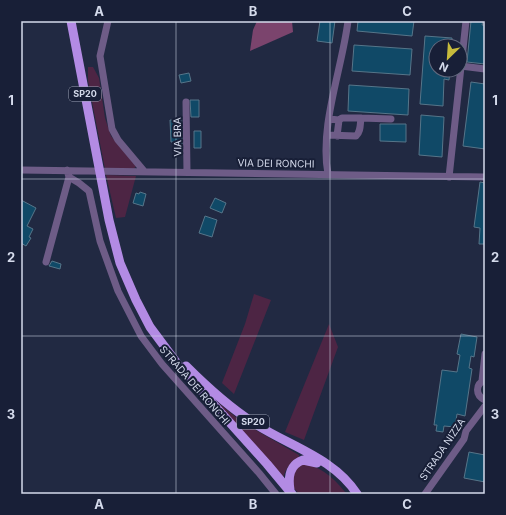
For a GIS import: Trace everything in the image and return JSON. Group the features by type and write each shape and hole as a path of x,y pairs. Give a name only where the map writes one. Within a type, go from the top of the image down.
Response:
{"main road":[{"name":"SP20","path":"71,21 109,220 120,263 136,300 150,327 179,366 291,492"},
{"name":"SP20","path":"158,338 221,400 256,425 317,458 338,473 357,494"},
{"name":"SP20","path":"291,492 288,478 290,471 294,465 300,461 312,461 338,473"}],"street":[{"path":"108,21 100,56 112,129 118,140 144,171"},
{"path":"328,174 326,160 329,119 348,21"},
{"path":"464,38 466,21"},
{"path":"468,67 485,69"},
{"path":"449,177 460,78"},
{"name":"VIA BRA","path":"186,102 187,172"},
{"path":"327,135 356,136 359,134 361,118"},
{"path":"329,119 391,119"},
{"path":"337,136 339,120"},
{"path":"21,170 68,174 46,262"},
{"name":"VIA DEI RONCHI","path":"68,174 144,171 485,177"},
{"name":"STRADA DEI RONCHI","path":"68,174 89,191 100,241 118,291 141,336 162,364 276,494"},
{"name":"STRADA NIZZA","path":"477,416 479,404 478,386 484,380 485,354"},
{"path":"478,393 485,400"},
{"name":"STRADA NIZZA","path":"425,494 464,438 466,431 485,406"}],"shaded area":[{"path":"257,21 292,21 293,32 250,51 253,30"},
{"path":"88,67 93,67 99,78 105,118 111,136 136,166 133,170 105,169 88,81"},
{"path":"106,175 136,176 125,217 116,218"},
{"path":"254,294 271,300 234,394 222,383 245,324"},
{"path":"329,324 338,347 304,440 285,432"},
{"path":"211,397 242,422 299,455 299,458 293,461 289,466 283,478"},
{"path":"301,464 316,467 322,470 333,478 347,494 299,494 292,486 294,469"}],"building":[{"path":"320,21 335,21 332,43 317,41"},
{"path":"358,21 414,21 412,36 357,31"},
{"path":"471,21 483,21 482,25 485,25 485,64 468,62"},
{"path":"425,36 452,38 428,38 428,78 449,78 449,80 444,79 443,106 420,104"},
{"path":"354,45 412,49 410,75 352,71"},
{"path":"189,73 191,81 181,83 179,75"},
{"path":"471,82 485,84 485,149 463,146"},
{"path":"349,85 409,89 408,115 348,111"},
{"path":"190,100 199,100 199,117 191,117"},
{"path":"421,115 444,117 442,157 419,155"},
{"path":"170,120 181,120 182,144 175,145 175,142 171,142"},
{"path":"380,124 406,124 406,142 380,141"},
{"path":"194,131 201,131 201,148 194,148"},
{"path":"480,182 485,183 485,244 479,244 480,228 474,227"},
{"path":"140,192 146,194 143,206 133,203 136,193 139,194"},
{"path":"215,198 226,203 222,213 210,208"},
{"path":"21,200 36,208 27,226 33,229 29,237 31,238 26,246 21,243"},
{"path":"205,216 217,220 212,237 199,233"},
{"path":"52,261 61,264 60,269 49,266"},
{"path":"461,334 477,337 474,357 471,356 469,368 472,369 465,416 457,414 455,427 444,426 443,432 436,431 437,425 434,425 442,370 457,372 460,355 457,354"},
{"path":"469,452 485,455 485,482 464,478"}]}
